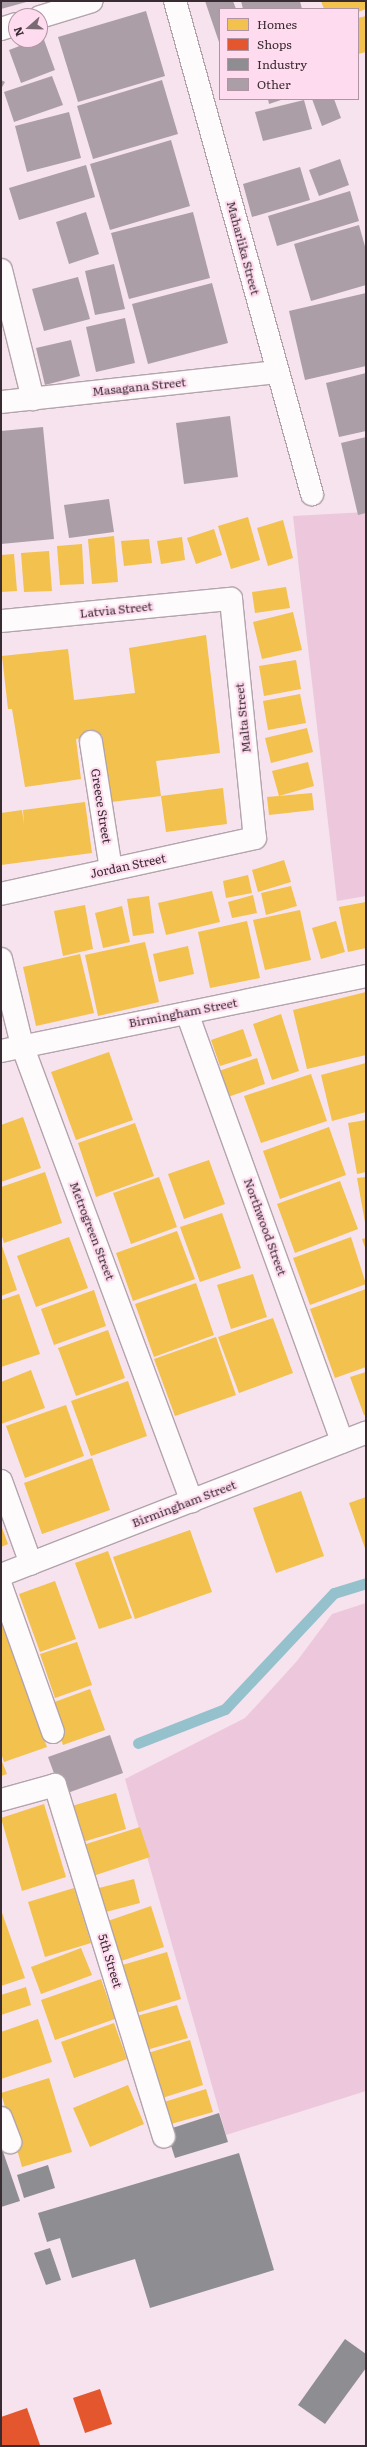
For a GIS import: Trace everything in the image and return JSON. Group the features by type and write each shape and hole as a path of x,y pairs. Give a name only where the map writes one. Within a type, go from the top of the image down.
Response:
{"street":[{"path":"48,15 92,1"},
{"name":"Maharlika Street","path":"175,1 312,494"},
{"path":"1,270 33,398"},
{"name":"Masagana Street","path":"1,402 277,372"},
{"name":"Latvia Street","path":"1,621 231,598"},
{"name":"Malta Street","path":"231,598 255,838"},
{"name":"Greece Street","path":"91,742 111,869"},
{"name":"Jordan Street","path":"1,894 255,838"},
{"name":"Metrogreen Street","path":"1,959 22,1045 192,1501"},
{"name":"Birmingham Street","path":"1,1051 22,1045 366,976"},
{"name":"Northwood Street","path":"187,1013 342,1442"},
{"name":"Birmingham Street","path":"1,1575 366,1433"},
{"path":"1,1481 31,1564"},
{"path":"1,1586 53,1732"},
{"name":"5th Street","path":"1,1800 55,1786 164,2137"},
{"path":"1,2118 10,2142"}],"shaded area":[{"path":"366,512 366,896 337,901 293,516"},
{"path":"366,1603 366,2091 226,2135 125,1779 245,1718 297,1661 332,1614"}],"building: Homes":[{"path":"321,1 366,1 366,9 359,12 359,8 324,8"},
{"path":"366,16 366,52 359,54 359,18"},
{"path":"248,517 260,560 231,569 218,526"},
{"path":"283,520 293,558 268,566 257,528"},
{"path":"214,529 222,555 196,564 187,538"},
{"path":"114,536 118,582 92,584 88,539"},
{"path":"182,537 185,560 161,564 157,541"},
{"path":"149,539 152,563 124,566 121,541"},
{"path":"82,544 84,584 60,585 57,546"},
{"path":"49,551 52,591 24,592 21,553"},
{"path":"14,554 17,591 1,592 1,555"},
{"path":"286,587 290,608 255,613 252,592"},
{"path":"293,612 302,650 262,659 253,622"},
{"path":"206,635 220,753 156,761 161,796 111,802 102,735 76,739 81,779 25,787 12,709 8,709 2,656 68,649 74,700 135,693 129,648"},
{"path":"296,660 301,689 264,696 259,666"},
{"path":"300,694 306,723 268,730 263,701"},
{"path":"307,728 313,752 271,763 265,738"},
{"path":"308,762 314,786 279,796 272,771"},
{"path":"223,788 227,824 166,832 161,796"},
{"path":"312,793 314,810 269,815 267,797"},
{"path":"85,802 92,853 1,865 1,813 22,810 24,824 23,810"},
{"path":"284,860 291,882 258,892 252,870"},
{"path":"248,875 252,893 226,898 223,881"},
{"path":"291,886 297,906 266,915 261,893"},
{"path":"212,891 220,922 166,935 158,903"},
{"path":"253,895 257,913 232,918 228,902"},
{"path":"149,896 154,933 133,936 127,899"},
{"path":"366,902 366,948 348,952 339,907"},
{"path":"85,905 93,949 63,956 54,911"},
{"path":"122,906 130,942 103,948 95,913"},
{"path":"300,910 311,960 265,970 253,920"},
{"path":"247,921 260,978 210,988 198,932"},
{"path":"336,921 345,952 321,959 312,928"},
{"path":"145,942 159,1002 98,1016 85,955"},
{"path":"188,946 194,974 159,982 153,954"},
{"path":"80,954 94,1013 36,1026 23,967"},
{"path":"366,992 366,1055 307,1069 293,1010"},
{"path":"281,1014 299,1071 272,1080 253,1024"},
{"path":"243,1029 252,1056 220,1066 211,1040"},
{"path":"109,1052 133,1120 76,1140 51,1072"},
{"path":"257,1058 265,1084 225,1098 216,1072"},
{"path":"366,1063 366,1112 332,1121 321,1075"},
{"path":"311,1074 327,1121 261,1143 244,1096"},
{"path":"23,1117 41,1168 1,1182 1,1125"},
{"path":"366,1120 366,1172 357,1174 348,1123"},
{"path":"135,1123 154,1176 96,1197 78,1143"},
{"path":"329,1127 346,1175 280,1199 263,1151"},
{"path":"209,1160 225,1204 184,1219 168,1174"},
{"path":"45,1172 62,1223 4,1243 1,1233 1,1187"},
{"path":"159,1177 177,1227 131,1244 113,1193"},
{"path":"366,1177 366,1222 365,1222 357,1178"},
{"path":"340,1181 358,1229 295,1253 277,1204"},
{"path":"222,1213 241,1268 200,1282 180,1227"},
{"path":"177,1231 195,1279 133,1301 116,1253"},
{"path":"69,1237 88,1288 36,1307 17,1256"},
{"path":"351,1237 366,1284 310,1305 293,1258"},
{"path":"366,1238 366,1250 362,1239"},
{"path":"1,1243 17,1290 1,1296"},
{"path":"253,1274 267,1317 231,1329 217,1285"},
{"path":"196,1283 214,1335 154,1357 135,1304"},
{"path":"366,1289 366,1367 335,1378 310,1309"},
{"path":"94,1290 106,1326 54,1345 41,1309"},
{"path":"19,1294 40,1354 1,1367 1,1300"},
{"path":"273,1318 293,1373 239,1393 218,1337"},
{"path":"108,1330 125,1378 76,1396 58,1348"},
{"path":"216,1337 236,1395 175,1416 154,1359"},
{"path":"31,1370 45,1408 1,1424 1,1382"},
{"path":"366,1372 366,1415 364,1415 350,1377"},
{"path":"128,1381 147,1436 91,1456 71,1401"},
{"path":"66,1405 84,1456 25,1478 6,1426"},
{"path":"92,1458 110,1510 42,1534 24,1483"},
{"path":"301,1491 324,1556 276,1573 253,1508"},
{"path":"366,1497 366,1551 349,1503"},
{"path":"1,1525 8,1544 1,1547"},
{"path":"190,1530 212,1592 135,1619 113,1557"},
{"path":"108,1551 132,1618 99,1629 75,1563"},
{"path":"55,1581 76,1639 40,1652 19,1594"},
{"path":"1,1618 47,1747 4,1762 1,1753"},
{"path":"77,1642 92,1685 55,1698 40,1654"},
{"path":"90,1689 105,1730 63,1745 49,1704"},
{"path":"1,1759 7,1774 1,1776"},
{"path":"116,1793 126,1829 76,1844 65,1808"},
{"path":"44,1804 66,1877 22,1891 1,1818"},
{"path":"140,1827 150,1857 90,1877 80,1846"},
{"path":"134,1879 140,1903 102,1913 95,1889"},
{"path":"74,1888 91,1943 45,1957 28,1902"},
{"path":"151,1906 164,1947 118,1962 105,1922"},
{"path":"1,1910 25,1978 1,1986"},
{"path":"81,1948 92,1975 41,1994 31,1967"},
{"path":"167,1952 181,1999 133,2014 119,1966"},
{"path":"101,1979 115,2019 55,2040 41,2000"},
{"path":"26,1987 31,2005 1,2015 1,1995"},
{"path":"177,2005 188,2038 143,2051 133,2017"},
{"path":"38,2019 52,2062 1,2079 1,2032"},
{"path":"114,2023 127,2059 74,2078 61,2042"},
{"path":"190,2040 203,2085 159,2099 145,2054"},
{"path":"49,2078 72,2152 22,2167 1,2093"},
{"path":"128,2085 144,2124 90,2147 73,2108"},
{"path":"206,2089 213,2112 171,2124 164,2102"}],"building: Shops":[{"path":"100,2389 112,2424 85,2433 73,2398"},
{"path":"27,2408 40,2445 1,2446 1,2417"}],"building: Industry":[{"path":"219,2113 228,2142 175,2158 166,2130"},
{"path":"1,2146 20,2201 1,2207"},
{"path":"239,2153 274,2270 150,2308 135,2259 72,2278 60,2238 47,2242 38,2213"},
{"path":"48,2165 55,2188 24,2198 17,2175"},
{"path":"50,2248 61,2280 46,2285 34,2253"},
{"path":"345,2339 366,2354 366,2368 325,2424 298,2405"}],"building: Other":[{"path":"1,1 30,1 1,9"},
{"path":"205,1 233,1 236,8 219,8 219,42"},
{"path":"241,1 300,1 302,8 243,8"},
{"path":"146,11 165,76 78,102 58,37"},
{"path":"14,48 47,48 55,70 21,83 9,50"},
{"path":"52,76 63,105 14,122 4,92"},
{"path":"1,80 5,82 1,89"},
{"path":"162,80 178,134 93,159 77,106"},
{"path":"268,100 281,100 269,104"},
{"path":"304,100 312,129 263,141 255,112"},
{"path":"312,100 334,100 341,118 322,126"},
{"path":"69,112 81,158 27,172 15,126"},
{"path":"171,140 190,206 110,230 90,164"},
{"path":"340,159 349,185 319,196 309,170"},
{"path":"86,165 95,197 19,220 9,188"},
{"path":"300,167 310,200 252,217 243,184"},
{"path":"350,191 359,221 277,246 268,216"},
{"path":"86,212 99,254 69,264 56,222"},
{"path":"193,212 210,278 129,299 111,233"},
{"path":"359,225 366,250 366,285 311,301 294,244"},
{"path":"114,264 125,309 95,315 85,271"},
{"path":"78,277 90,319 44,331 32,289"},
{"path":"212,283 228,343 148,364 132,304"},
{"path":"366,293 366,366 305,380 289,311"},
{"path":"125,318 135,363 96,372 86,327"},
{"path":"71,340 80,376 45,385 36,348"},
{"path":"366,373 366,431 339,437 326,383"},
{"path":"230,416 238,477 184,484 176,423"},
{"path":"43,427 54,539 1,544 1,431"},
{"path":"366,437 366,513 358,515 341,443"},
{"path":"109,499 114,532 69,538 64,505"},
{"path":"110,1735 123,1773 62,1795 48,1757"}],"waterway":[{"path":"138,1743 225,1709 334,1593 366,1583"}]}
